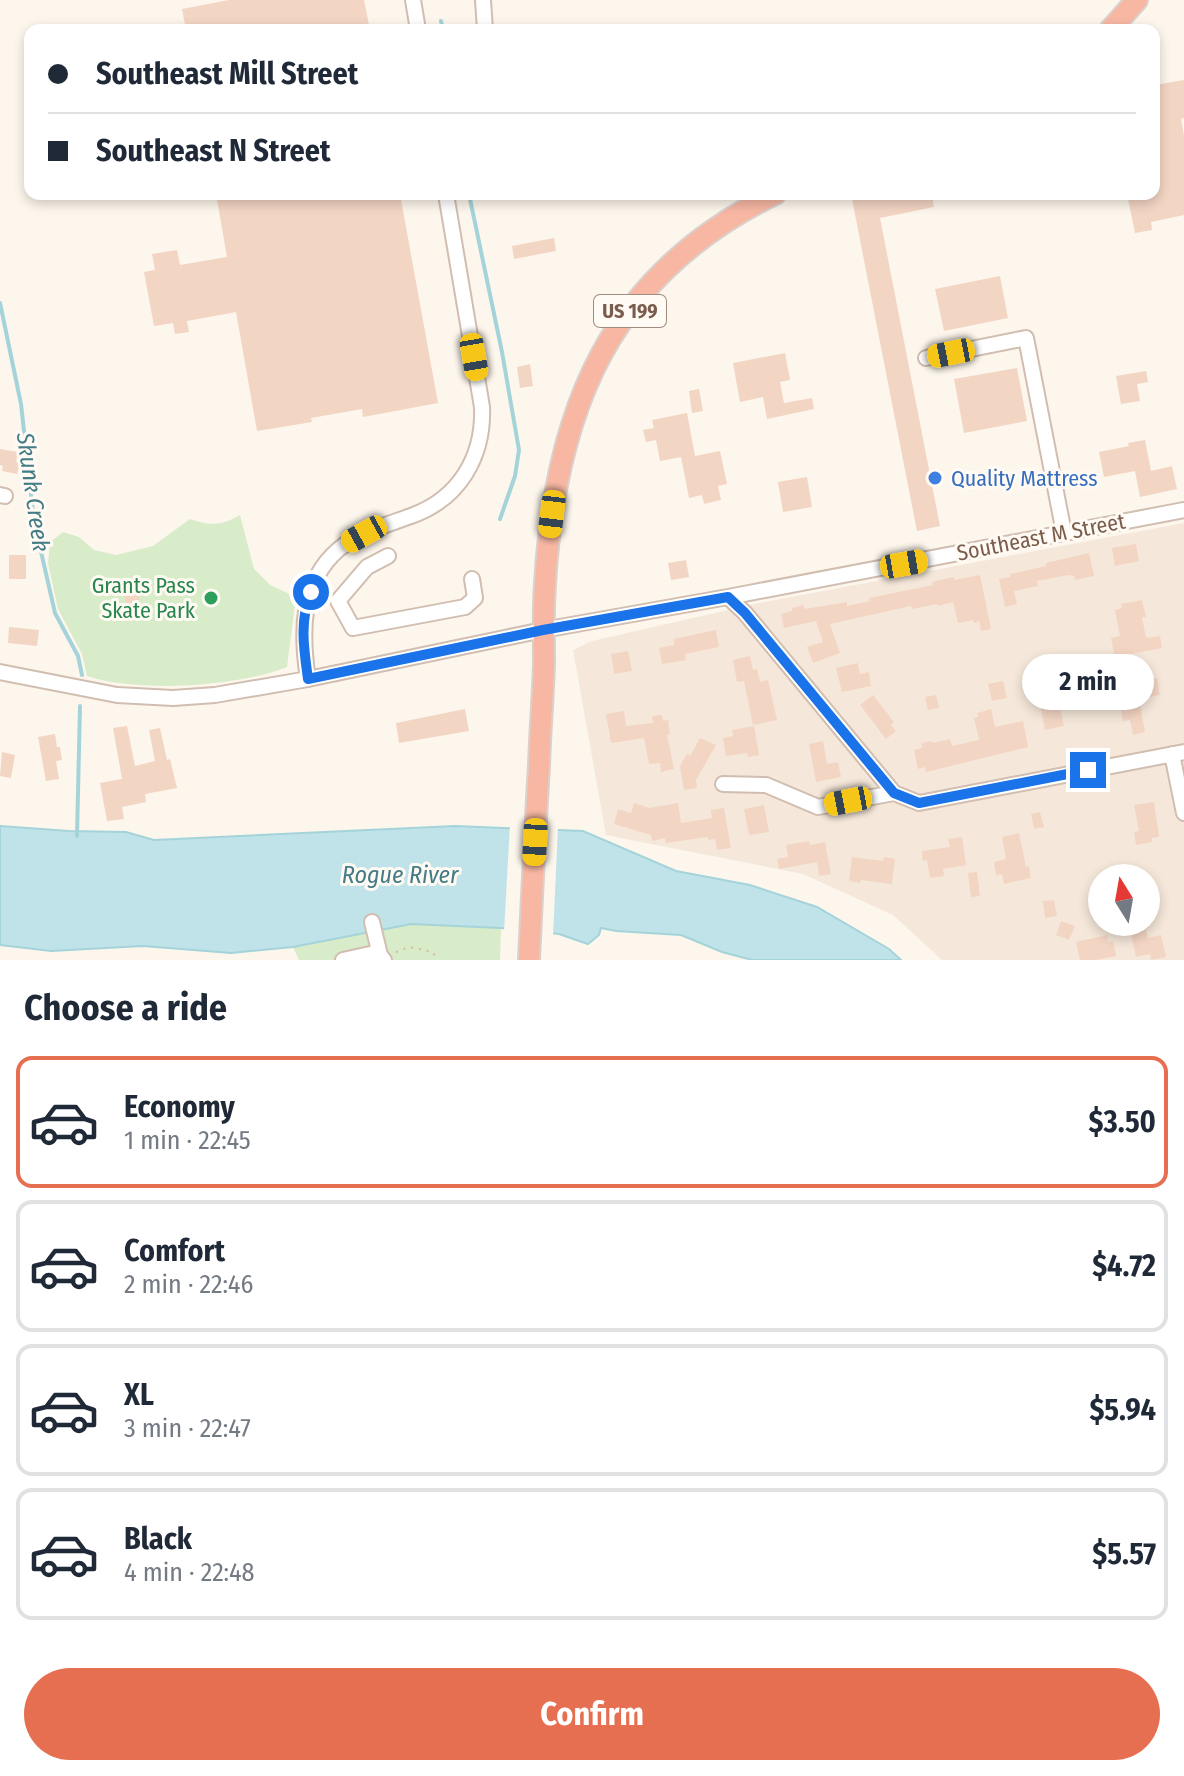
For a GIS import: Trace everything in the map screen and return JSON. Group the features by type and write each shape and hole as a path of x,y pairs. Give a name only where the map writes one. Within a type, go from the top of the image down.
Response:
{"highway":[{"path":"1115,24 1137,0"},
{"name":"US 199","path":"529,960 544,663 545,576 557,482 575,411 597,361 626,315 665,270 718,227 763,200"}],"street":[{"path":"413,0 417,24"},
{"path":"483,0 485,24"},
{"path":"308,679 304,615 323,568 339,549 350,542 376,528 433,506 457,485 478,449 483,422 482,407 447,200"},
{"path":"926,358 1026,338 1064,533"},
{"name":"Southeast M Street","path":"0,672 117,695 173,698 215,695 1184,510"},
{"path":"388,556 367,567 338,601 353,628 465,607 475,598 472,579"},
{"path":"728,597 745,613 894,793 919,803 1178,753 1184,813"},
{"path":"723,784 766,785 818,807 894,793"},
{"path":"343,960 370,954 382,957 372,922"}],"path":[{"path":"382,957 409,947 433,952 437,960"}],"shaded area":[{"path":"1184,523 1184,960 942,960 893,915 803,874 606,835 573,650 592,641 759,603"}],"green space":[{"name":"Grants Pass Skate Park","path":"240,515 254,569 270,585 296,597 287,667 242,679 188,685 133,685 87,676 82,654 58,609 48,563 50,542 63,532 79,537 94,550 116,555 153,546 190,519 215,524"},
{"path":"411,924 501,928 500,960 299,960 293,947"}],"water":[{"name":"Rogue River","path":"0,826 126,832 154,840 455,826 583,831 676,871 750,885 817,907 889,949 901,960 752,960 722,952 681,935 601,928 599,935 588,944 559,934 411,924 293,947 231,953 143,946 51,951 0,945"}],"pier":[{"path":"510,824 558,826 553,937 504,932"}],"building":[{"path":"229,0 364,0 369,24 185,24 182,9"},
{"path":"1184,80 1184,118 1181,119 1184,136 1184,215 1151,222 1152,230 1135,233 1128,200 1160,200 1160,84"},
{"path":"217,200 401,200 438,403 363,417 362,409 311,418 312,422 257,431 236,312 187,321 189,332 175,334 173,323 154,326 144,272 155,270 152,254 177,250 180,265 227,257"},
{"path":"852,200 933,200 934,207 880,218 940,526 917,531"},
{"path":"554,238 556,251 514,259 512,246"},
{"path":"1000,276 1008,318 944,331 935,289"},
{"path":"785,353 790,380 780,382 784,403 812,398 814,409 767,419 763,397 740,402 733,363"},
{"path":"530,364 533,386 520,388 517,367"},
{"path":"1017,368 1027,421 964,433 954,379"},
{"path":"1146,371 1148,382 1137,384 1140,401 1121,404 1116,376"},
{"path":"699,389 703,411 692,413 689,391"},
{"path":"687,413 695,456 720,451 727,484 718,486 721,500 704,504 702,495 689,498 681,457 660,461 656,440 646,442 643,430 654,428 652,420"},
{"path":"1145,440 1151,471 1172,466 1177,489 1140,497 1135,471 1104,477 1099,452"},
{"path":"0,449 18,452 16,462 20,462 17,474 2,471"},
{"path":"807,477 812,507 783,512 778,482"},
{"path":"1136,544 1139,561 1115,566 1112,548"},
{"path":"1089,553 1094,576 1075,580 1074,576 1069,575 1037,581 1038,586 1014,591 1017,604 1005,607 999,579"},
{"path":"9,555 26,555 26,579 9,579"},
{"path":"686,560 689,577 671,580 668,563"},
{"path":"980,575 991,629 981,631 979,621 958,623 953,602 912,609 911,606 830,624 840,653 813,663 807,647 823,642 816,621 784,628 781,614 803,605 804,609 847,602 847,606 870,601 869,598 933,585 932,582"},
{"path":"137,589 140,600 127,605 123,593"},
{"path":"1142,600 1146,638 1160,636 1162,648 1131,654 1137,682 1157,678 1160,695 1139,699 1145,732 1133,735 1130,720 1123,721 1111,638 1120,636 1115,610 1122,608 1121,604"},
{"path":"9,627 39,630 37,646 8,643"},
{"path":"716,630 719,647 685,654 686,660 662,664 659,648 674,645 674,639"},
{"path":"628,651 632,671 614,674 611,654"},
{"path":"750,656 760,682 768,680 777,720 753,725 744,681 737,682 733,660"},
{"path":"858,663 860,674 869,672 871,686 842,692 836,668"},
{"path":"1063,671 1066,686 1072,685 1076,700 1059,704 1064,726 1045,730 1039,698 1056,694 1052,673"},
{"path":"1003,681 1007,698 992,701 988,684"},
{"path":"873,695 894,722 891,725 896,731 886,739 860,705"},
{"path":"936,695 939,708 928,710 925,697"},
{"path":"465,709 469,731 399,743 396,723"},
{"path":"991,709 995,727 1023,721 1028,747 926,772 925,767 918,769 914,750 922,748 921,743 950,739 952,746 979,740 974,718 978,717 977,713"},
{"path":"624,711 626,726 653,723 652,716 662,715 663,721 668,720 670,734 667,735 674,769 661,772 660,763 649,764 644,738 611,743 606,714"},
{"path":"127,726 135,766 155,761 149,730 160,728 177,788 145,794 146,802 122,807 124,819 107,821 100,783 122,779 113,728"},
{"path":"754,726 759,755 726,756 723,738 733,736 732,730"},
{"path":"55,734 62,760 56,761 59,779 46,781 38,737"},
{"path":"700,738 716,745 696,780 697,788 684,790 680,766"},
{"path":"823,741 827,764 838,762 841,777 816,782 809,744"},
{"path":"2,752 15,755 11,778 0,776"},
{"path":"1154,802 1159,837 1152,838 1152,842 1136,845 1134,832 1139,831 1134,805"},
{"path":"634,803 649,808 678,803 681,823 712,818 711,810 724,808 731,848 717,850 715,839 708,840 708,837 666,843 665,838 652,841 651,835 614,824 618,809 631,813"},
{"path":"764,805 769,832 749,835 744,809"},
{"path":"1040,812 1044,827 1034,829 1031,814"},
{"path":"1019,833 1031,878 1004,884 1002,874 996,875 994,862 1006,859 1002,837"},
{"path":"962,837 966,865 943,869 944,876 930,878 922,851 950,847 948,839"},
{"path":"809,841 810,845 825,842 831,874 819,876 817,862 779,869 777,859 788,857 786,845"},
{"path":"852,857 883,861 884,857 895,859 892,884 849,881"},
{"path":"977,872 980,896 971,897 968,873"},
{"path":"1054,900 1057,916 1045,918 1043,901"},
{"path":"1061,921 1075,926 1069,940 1056,935"},
{"path":"1161,935 1166,957 1151,960 1150,954 1136,957 1131,936 1148,938"},
{"path":"1107,936 1108,942 1113,941 1116,956 1080,960 1076,942"}],"waterway":[{"path":"470,200 519,450 515,476 500,519"},
{"name":"Skunk Creek","path":"0,303 21,404 34,521 55,613 78,656 82,675"},
{"name":"Skunk Creek","path":"77,836 80,706"}],"place":[{"name":"Quality Mattress","path":"935,478"},
{"name":"Grants Pass Skate Park","path":"211,598"}],"route":[{"path":"311,592 303,631 308,679 543,630 728,597 745,613 894,793 919,803 1088,770"}]}
